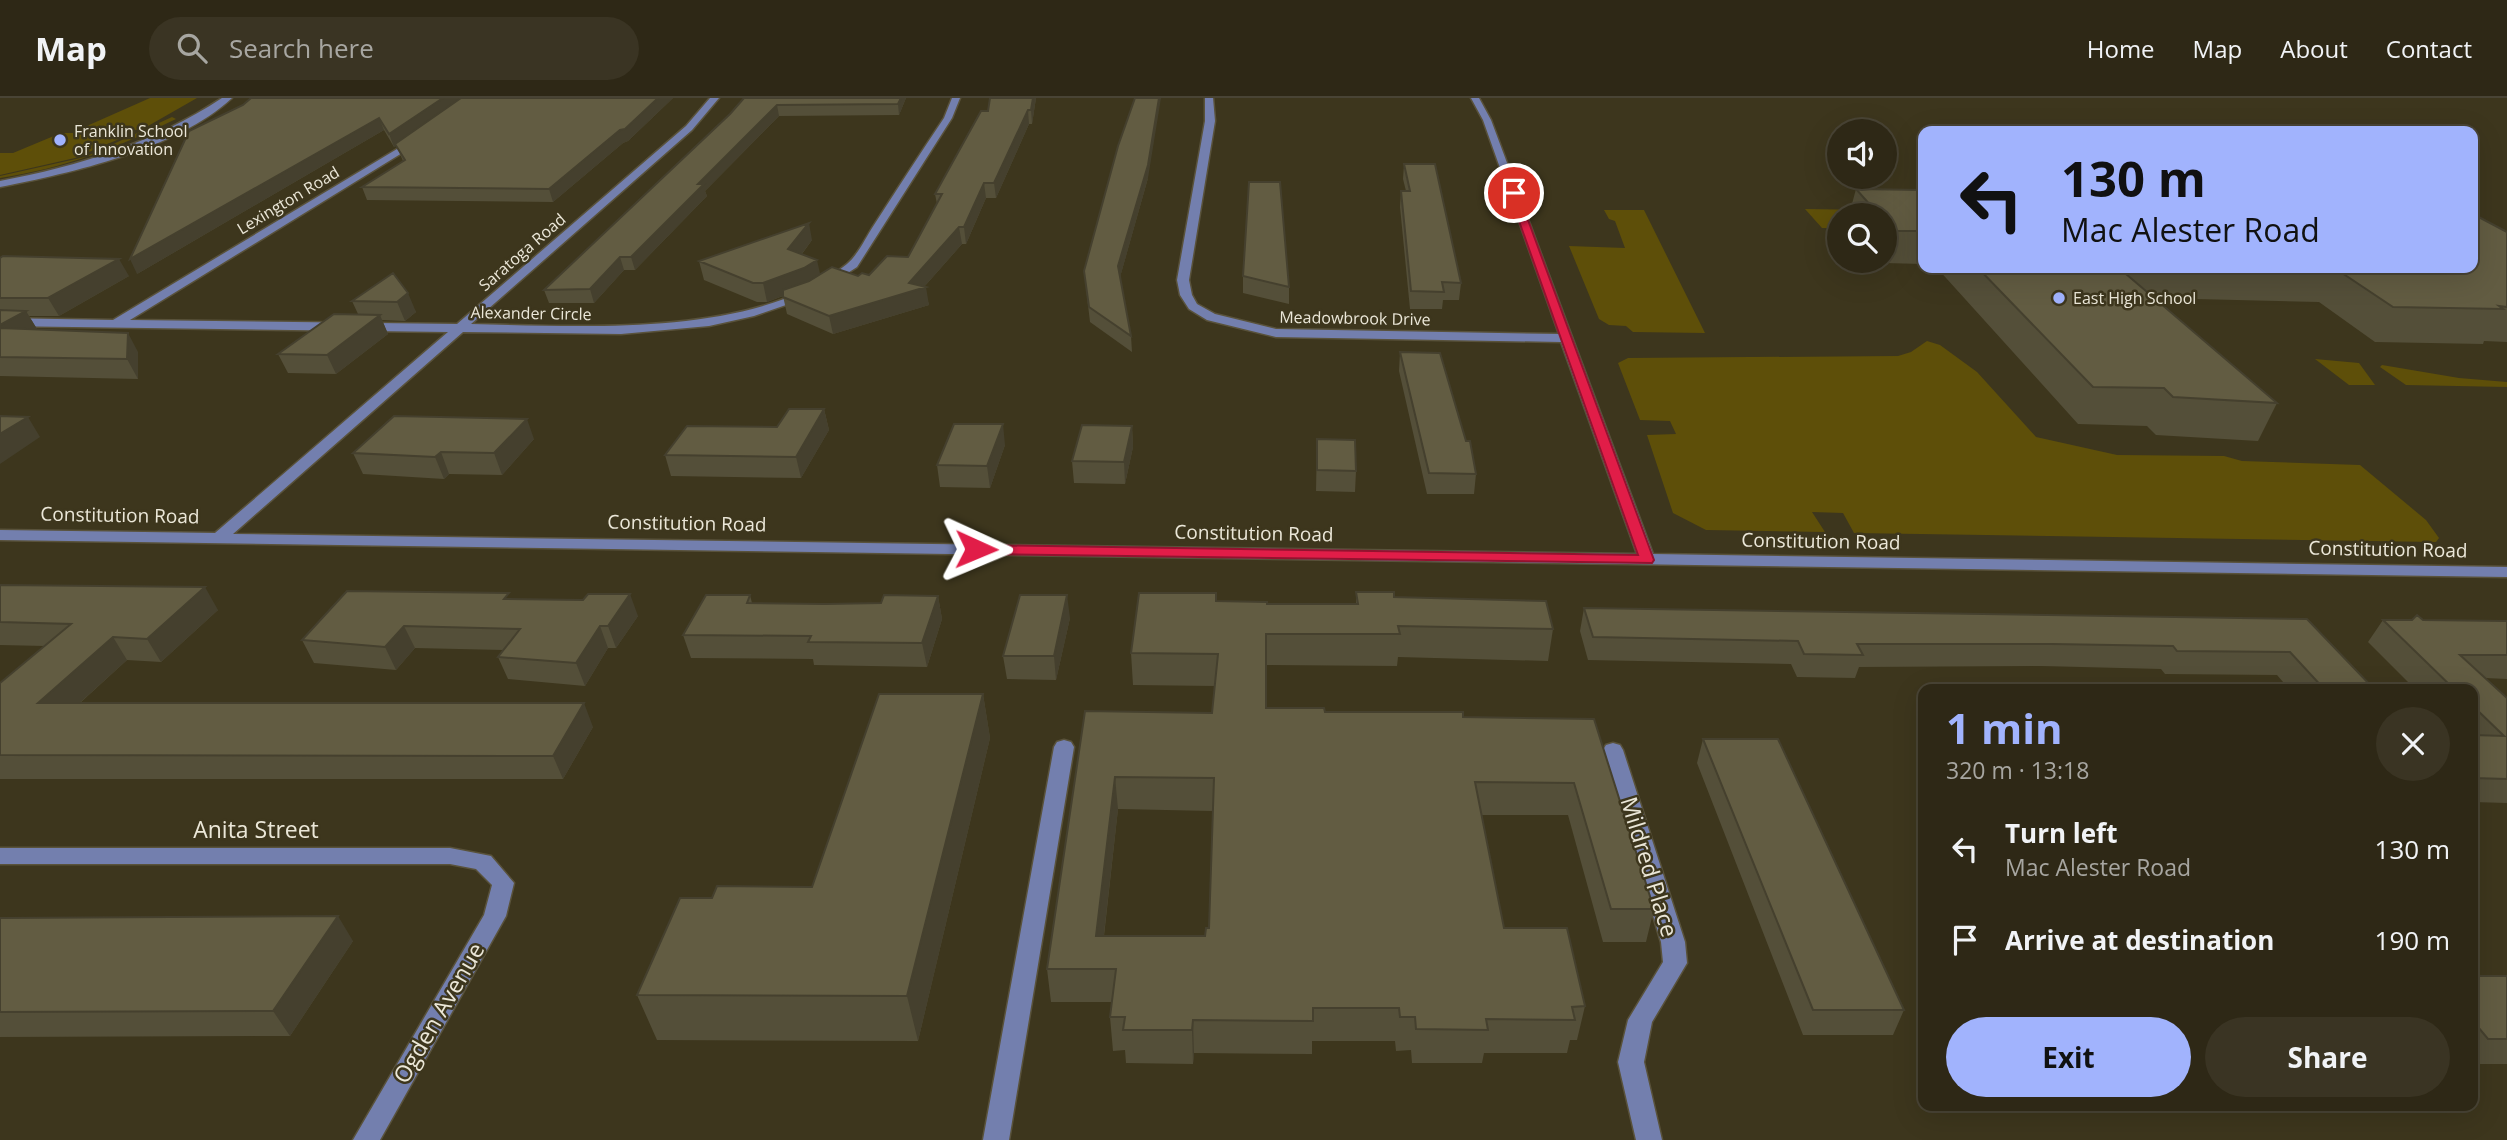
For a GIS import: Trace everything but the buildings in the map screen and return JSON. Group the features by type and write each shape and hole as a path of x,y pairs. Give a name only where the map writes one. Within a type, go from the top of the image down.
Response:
{"street":[{"path":"0,184 51,175 105,159 150,141 228,98"},
{"name":"Saratoga Road","path":"220,537 689,128 715,98"},
{"name":"Alexander Circle","path":"0,322 460,328 666,327 709,322 750,313 808,293 853,265 948,118 956,98"},
{"name":"Meadowbrook Drive","path":"1209,98 1210,121 1184,280 1185,295 1193,306 1211,317 1276,333 1566,338"},
{"path":"1475,98 1487,120 1647,560"},
{"name":"Lexington Road","path":"115,324 428,133"},
{"name":"Constitution Road","path":"0,534 2507,572"},
{"path":"996,1140 1064,747"},
{"name":"Mildred Place","path":"1614,750 1673,942 1675,963 1640,1020 1631,1062 1649,1140"},
{"name":"Anita Street","path":"0,856 450,856 483,862 503,883"},
{"name":"Ogden Avenue","path":"366,1140 495,916 503,883"}],"shaded area":[{"path":"150,98 197,98 141,130 80,129"},
{"path":"172,117 176,119 90,156 47,169 0,178 85,157"},
{"path":"61,133 133,133 75,158 0,175 0,153 13,153"},
{"path":"1805,209 1827,209 1827,228 1822,228"},
{"path":"1604,210 1644,210 1705,333 1633,332 1626,326 1609,325 1599,319 1569,246 1625,248 1615,221 1609,219"},
{"path":"1927,341 1940,345 1977,372 2036,437 2117,455 2224,456 2242,461 2360,465 2426,520 2439,538 2436,542 1854,533 1843,513 1812,512 1825,532 1706,530 1673,513 1647,435 1676,434 1670,421 1640,420 1618,363 1628,358 1898,356 1911,352"},
{"path":"2315,359 2359,363 2375,385 2349,385"},
{"path":"2382,365 2459,378 2507,382 2507,387 2406,385 2380,367"}],"place":[{"name":"Franklin School of Innovation","path":"60,140"},
{"name":"East High School","path":"2059,298"}],"route":[{"path":"976,549 1647,560 1514,193"}]}
